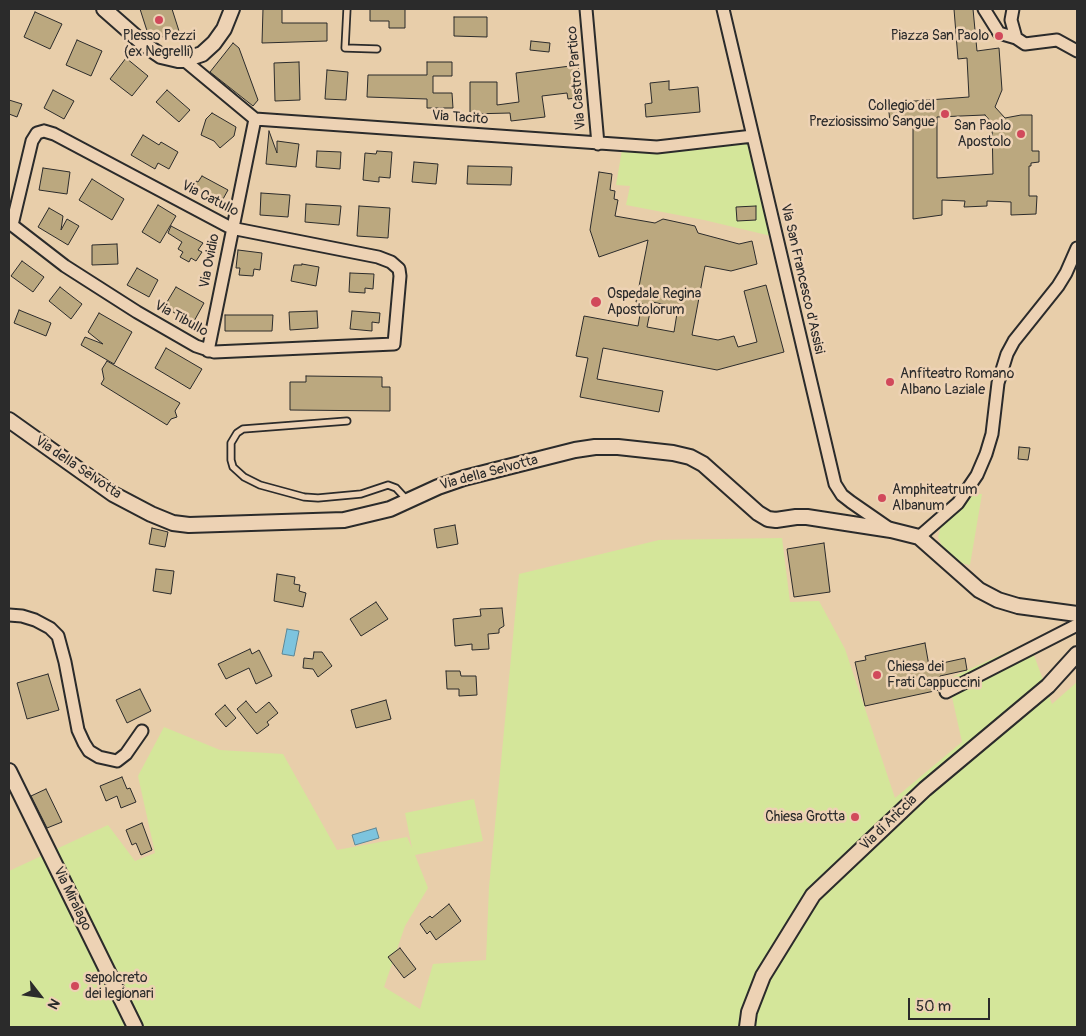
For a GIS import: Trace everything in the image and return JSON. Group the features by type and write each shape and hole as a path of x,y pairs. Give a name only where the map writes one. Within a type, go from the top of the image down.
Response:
{"street":[{"path":"104,9 134,37 161,56 184,60 202,54 214,43 224,29 232,9"},
{"name":"Via Castro Partico","path":"586,9 598,144"},
{"name":"Via San Francesco d'Assisi","path":"723,9 835,484 846,499 891,530"},
{"path":"984,9 999,33 1016,38 1025,44 1056,40 1077,51"},
{"path":"1013,9 1010,20 1016,38"},
{"path":"184,60 255,118"},
{"name":"Via Tacito","path":"255,118 657,147 753,136"},
{"name":"Via Ovidio","path":"208,351 255,118"},
{"name":"Via Catullo","path":"10,225 32,141 39,132 44,131 54,134 232,228 378,257 391,262 398,269 400,276 394,344"},
{"name":"Via Tibullo","path":"10,225 82,277 146,317 208,351 394,344"},
{"path":"1077,248 1072,276 1014,341 1007,354 998,383 991,440 982,465 958,503 919,537 979,590 998,600 1018,606 1077,614"},
{"name":"Via della Selvotta","path":"9,420 113,494 173,523 199,525 335,521 377,513 464,478 575,450 595,447 673,453 697,460 716,474 758,513 771,520 802,517 891,530 919,537"},
{"path":"9,615 35,620 50,628 58,636 66,662 78,730 89,751 99,758 117,760 126,754 142,731"},
{"path":"946,692 1077,625"},
{"name":"Via di Ariccia","path":"747,1027 749,1012 763,976 813,895 925,789 1048,686 1077,654"},
{"name":"Via Miralago","path":"9,771 135,1027"}],"lane":[{"path":"346,9 345,48 377,49"},
{"path":"347,421 243,429 237,433 231,443 233,466 244,477 260,485 304,497 318,498 361,494 388,485 396,488 408,501"}],"green space":[{"path":"750,142 771,236 704,220 626,205 630,186 616,185 622,150 655,152"},
{"path":"972,494 982,494 970,565 956,562 944,551 938,537 941,526"},
{"path":"782,538 790,602 819,601 845,649 895,798 962,742 948,679 1029,642 1052,704 1077,682 1077,1027 9,1027 9,871 108,825 135,861 155,853 138,776 164,727 220,750 283,754 337,850 407,837 412,848 405,813 474,799 483,841 415,855 428,888 405,926 384,987 420,1009 433,964 486,960 489,887 519,574 659,540"}],"water":[{"path":"287,629 299,631 294,656 282,654"},
{"path":"376,828 379,838 355,845 352,835"}],"building":[{"name":"Plesso Pezzi (ex Negrelli)","path":"140,9 172,9 179,31 153,40 149,37"},
{"path":"263,9 282,9 282,23 327,23 327,41 262,43"},
{"path":"370,9 405,9 405,28 389,28 389,21 370,21"},
{"name":"Collegio del Preziosissimo Sangue","path":"954,9 973,9 977,51 999,48 1002,90 995,107 1005,118 1032,115 1032,151 1039,151 1039,162 1031,163 1031,166 1029,166 1029,196 1037,196 1036,214 1011,215 1011,202 987,201 987,206 964,207 965,201 942,200 942,215 913,219 913,122 890,122 888,103 969,97 967,58 958,59","holes":["985,115 992,123 993,174 937,178 937,117"]},
{"path":"35,12 62,24 50,49 24,37"},
{"path":"454,17 487,17 487,37 454,36"},
{"path":"77,40 102,51 91,76 66,65"},
{"path":"531,41 550,43 549,52 530,50"},
{"path":"233,43 239,48 258,100 253,106 210,72"},
{"path":"126,58 148,76 132,96 110,79"},
{"path":"299,62 300,100 275,101 274,63"},
{"path":"427,62 452,62 452,76 433,76 433,93 452,93 453,108 427,108 427,99 367,97 368,75 427,75"},
{"path":"578,65 581,97 568,99 567,93 542,96 545,117 511,121 510,113 470,114 470,82 497,82 497,105 519,102 516,73"},
{"path":"327,70 348,72 346,100 325,99"},
{"path":"669,81 669,90 698,87 700,112 646,117 645,104 652,103 650,83"},
{"path":"53,90 74,101 64,119 44,108"},
{"path":"167,90 190,110 179,122 156,102"},
{"path":"9,100 22,104 17,117 9,114"},
{"path":"212,113 236,127 234,136 220,148 214,141 201,135 206,119"},
{"path":"269,131 277,153 277,141 299,144 296,167 266,164"},
{"path":"143,135 159,145 161,142 178,152 169,169 158,163 155,169 131,155"},
{"path":"317,151 341,152 340,169 316,167"},
{"path":"377,151 392,152 390,178 379,177 379,182 363,180 365,153 376,154"},
{"path":"414,162 438,164 436,184 412,182"},
{"path":"468,166 512,167 511,185 467,184"},
{"path":"43,168 70,172 67,194 39,190"},
{"path":"599,172 612,174 610,190 615,191 614,199 618,200 615,216 655,223 663,219 695,226 698,233 739,244 752,241 757,264 731,271 705,266 692,335 718,340 734,336 738,347 757,342 744,291 766,285 784,352 717,370 603,348 597,379 663,391 659,412 580,397 588,358 576,356 584,316 638,326 642,303 636,302 648,240 599,257 590,230","holes":["652,302 678,307 674,332 647,327"]},
{"path":"202,176 228,190 223,199 220,198 217,202 192,189 196,181 198,182"},
{"path":"92,179 124,199 112,220 79,200"},
{"path":"261,193 290,195 288,217 260,215"},
{"path":"306,204 341,206 339,225 305,222"},
{"path":"158,205 176,216 160,243 142,232"},
{"path":"359,206 390,208 388,238 357,236"},
{"path":"756,206 756,220 737,221 736,207"},
{"path":"49,208 63,216 61,230 67,219 79,226 68,245 38,227"},
{"path":"171,226 203,243 198,250 202,252 196,261 191,258 189,262 180,257 183,252 178,249 182,242 168,233"},
{"path":"117,244 118,264 92,265 92,245"},
{"path":"238,250 262,253 260,270 254,269 253,276 239,275 240,268 236,268"},
{"path":"22,261 44,277 33,292 11,276"},
{"path":"302,264 319,267 316,286 291,281 294,265"},
{"path":"137,268 158,280 149,297 127,285"},
{"path":"350,273 374,274 373,289 365,288 365,293 349,292"},
{"path":"60,287 82,304 71,319 49,301"},
{"path":"176,287 204,303 193,323 164,307"},
{"path":"19,310 51,323 46,336 14,323"},
{"path":"317,311 318,328 290,330 289,312"},
{"path":"352,311 380,313 379,323 372,322 372,331 350,329"},
{"path":"99,313 132,332 114,364 81,345 85,337 103,344 88,332"},
{"path":"225,315 273,315 272,331 225,331"},
{"path":"166,348 202,369 190,389 155,368"},
{"path":"107,361 180,403 175,411 177,417 171,419 167,425 101,384 104,379 102,369"},
{"path":"306,376 382,377 382,387 390,387 390,411 290,410 290,382 306,382"},
{"path":"1019,447 1030,448 1028,460 1018,459"},
{"path":"455,525 458,544 437,548 434,529"},
{"path":"152,528 168,532 165,547 149,544"},
{"path":"824,543 830,592 794,597 787,549"},
{"path":"156,569 174,571 171,594 153,591"},
{"path":"277,574 295,577 294,584 300,585 299,591 306,593 303,607 274,601"},
{"path":"376,602 388,619 361,636 350,619"},
{"path":"502,608 504,626 499,629 499,633 488,634 489,649 472,650 472,644 455,646 453,619 481,616 480,609"},
{"path":"925,643 929,666 965,658 967,670 940,676 942,686 939,690 865,706 855,662 866,660 865,656"},
{"path":"250,649 252,654 259,650 272,676 256,684 249,668 226,679 218,664"},
{"path":"314,652 322,652 332,666 318,677 313,669 303,668 304,658 313,659"},
{"path":"446,671 460,671 461,676 476,676 477,695 459,696 459,689 447,689"},
{"path":"48,674 59,710 27,719 17,683"},
{"path":"140,689 151,711 127,723 116,700"},
{"path":"386,700 391,719 356,728 351,710"},
{"path":"246,701 256,713 269,702 278,713 267,722 269,725 257,734 237,709"},
{"path":"225,705 236,718 226,727 215,714"},
{"path":"122,777 127,789 130,788 136,802 121,808 117,796 106,801 100,786"},
{"path":"46,789 62,822 47,828 31,796"},
{"path":"142,823 152,850 141,855 136,843 132,845 126,830"},
{"path":"449,904 461,921 436,940 430,931 427,934 420,924 430,916 432,918"},
{"path":"400,948 416,969 404,978 388,957"}],"place":[{"name":"Plesso Pezzi (ex Negrelli)","path":"159,20"},
{"name":"Piazza San Paolo","path":"999,36"},
{"name":"Collegio del Preziosissimo Sangue","path":"945,114"},
{"name":"San Paolo Apostolo","path":"1021,134"},
{"name":"Ospedale Regina Apostolorum","path":"596,302"},
{"name":"Anfiteatro Romano Albano Laziale","path":"890,382"},
{"name":"Amphiteatrum Albanum","path":"882,498"},
{"name":"Chiesa dei Frati Cappuccini","path":"877,675"},
{"name":"Chiesa Grotta","path":"855,817"},
{"name":"sepolcreto dei legionari","path":"75,986"}]}
